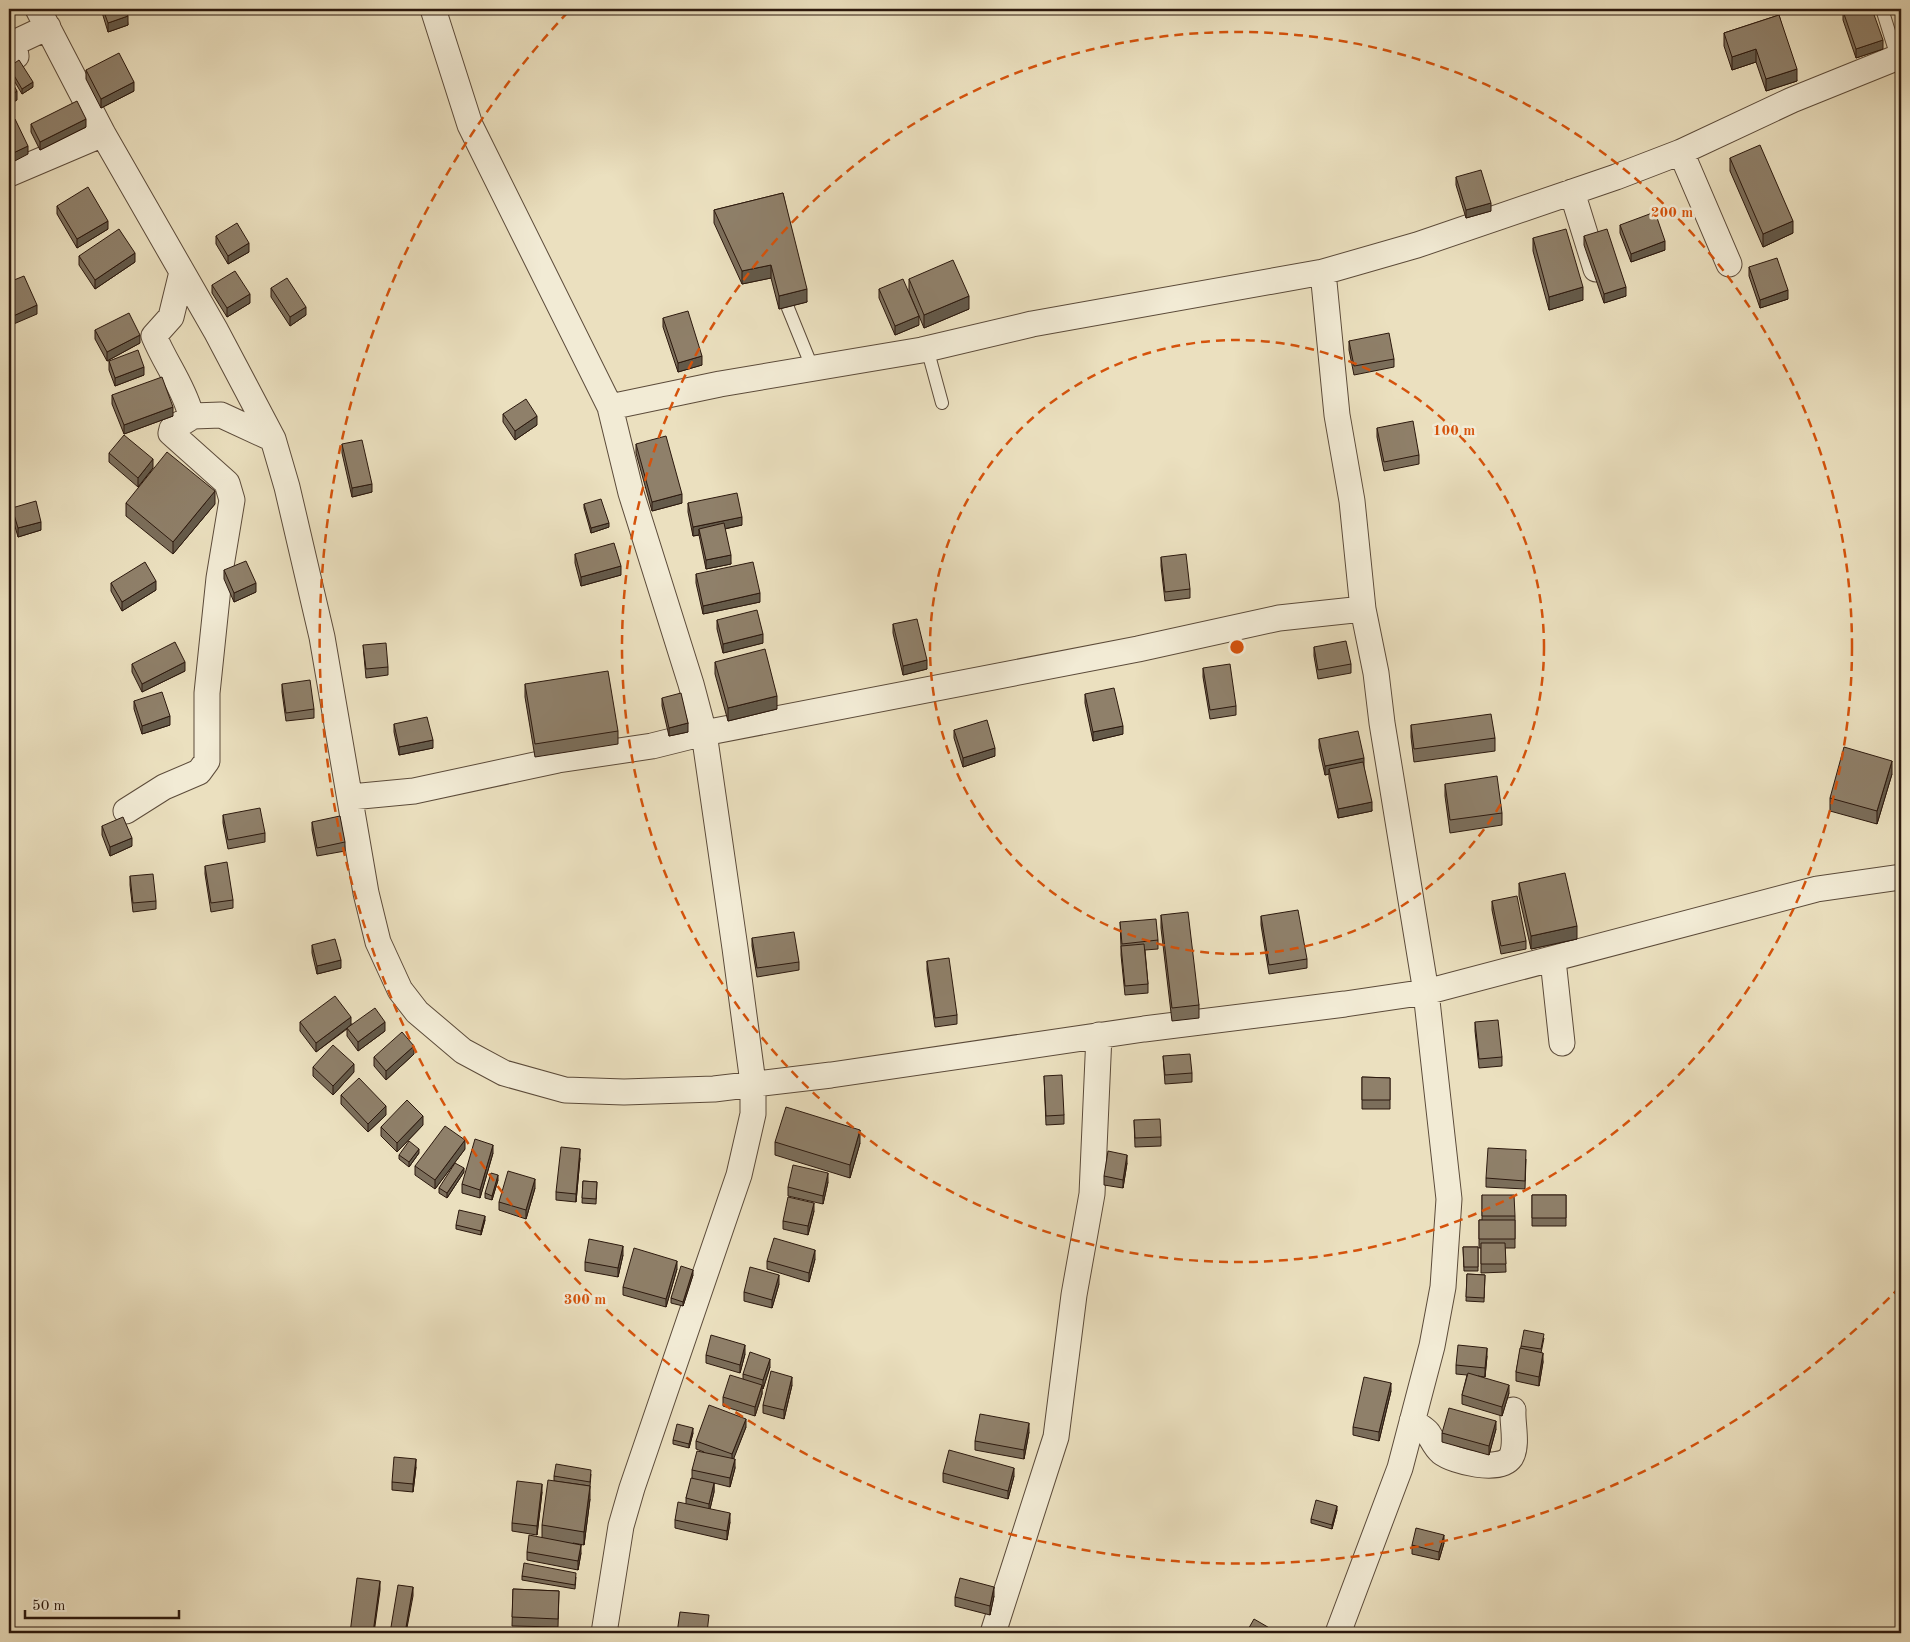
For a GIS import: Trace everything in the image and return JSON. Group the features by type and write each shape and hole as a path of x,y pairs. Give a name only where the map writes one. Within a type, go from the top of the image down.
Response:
{"street":[{"path":"433,9 470,125 610,407 632,493 704,733 720,835 753,1083 753,1114 739,1176 632,1488 622,1526 604,1633"},
{"path":"9,60 16,56 14,43 43,18 103,134 255,402 273,439 287,486 322,637 366,893 378,942 400,990 417,1012 463,1051 504,1073 565,1090 624,1092 714,1089 831,1075 1099,1035 1426,992 1554,960 1707,917 1817,889 1901,877"},
{"path":"610,407 720,384 927,348 1032,324 1323,272 1417,245 1572,192 1680,152 1792,100 1899,56"},
{"path":"9,174 103,134"},
{"path":"1680,152 1729,264"},
{"path":"1572,192 1600,283"},
{"path":"182,272 170,317 154,336 160,350 173,370 193,416"},
{"path":"1323,272 1337,415 1352,502 1363,608 1376,673 1384,740 1426,992 1449,1199 1444,1287 1412,1421 1386,1511 1338,1633"},
{"path":"126,811 164,787 200,772 207,761 207,693 220,569 232,500 227,483 171,433 172,429 193,416 221,414 273,439"},
{"path":"351,797 414,790 558,760 652,746 704,733 1129,651 1279,618 1363,608"},
{"path":"1554,960 1562,1043"},
{"path":"993,1633 1056,1437 1074,1295 1092,1194 1099,1035"},
{"path":"1412,1421 1427,1432 1445,1454 1464,1462 1486,1465 1506,1461 1510,1457 1514,1444 1513,1410"}],"lane":[{"path":"1882,9 1899,56"},
{"path":"788,308 812,367"},
{"path":"927,348 942,403"}],"building":[{"path":"103,9 126,9 128,16 108,23"},
{"path":"1849,9 1872,9 1883,40 1856,49 1843,11"},
{"path":"1779,15 1797,69 1766,79 1756,49 1732,57 1724,33"},
{"path":"119,53 134,82 101,99 86,70"},
{"path":"19,60 33,82 22,89 9,67"},
{"path":"9,77 17,91 9,97"},
{"path":"77,101 86,119 40,142 31,124"},
{"path":"15,119 28,146 9,155 9,122"},
{"path":"1760,145 1793,221 1763,234 1730,158"},
{"path":"1481,170 1491,203 1466,210 1456,177"},
{"path":"88,187 108,221 77,239 57,206"},
{"path":"783,193 807,289 779,296 771,265 742,271 714,210"},
{"path":"1655,212 1665,241 1631,254 1620,225"},
{"path":"237,223 249,243 228,256 216,236"},
{"path":"119,229 135,253 95,280 79,256"},
{"path":"1566,229 1583,287 1549,297 1533,238"},
{"path":"1607,229 1626,287 1604,294 1584,236"},
{"path":"1777,258 1788,290 1760,300 1749,267"},
{"path":"953,260 969,296 924,315 909,279"},
{"path":"235,271 250,294 227,308 212,285"},
{"path":"24,276 37,305 9,318 9,282"},
{"path":"287,278 306,307 290,317 271,288"},
{"path":"903,279 919,316 895,326 879,289"},
{"path":"688,311 702,356 678,363 663,318"},
{"path":"129,313 140,335 107,352 95,330"},
{"path":"1389,333 1394,359 1354,366 1349,341"},
{"path":"138,350 144,367 115,378 109,361"},
{"path":"162,377 173,407 124,425 112,395"},
{"path":"526,399 537,416 515,431 503,414"},
{"path":"1413,421 1419,455 1384,462 1377,428"},
{"path":"124,435 153,459 138,478 109,453"},
{"path":"666,436 682,494 652,502 636,444"},
{"path":"362,440 372,484 352,488 342,444"},
{"path":"167,452 215,491 173,542 126,503"},
{"path":"737,493 742,517 693,527 688,503"},
{"path":"601,499 609,523 591,528 584,504"},
{"path":"36,501 41,522 18,528 12,508"},
{"path":"724,523 731,555 706,560 699,529"},
{"path":"614,543 621,566 581,577 575,554"},
{"path":"1186,554 1190,589 1165,592 1161,557"},
{"path":"246,561 256,583 234,593 224,570"},
{"path":"145,562 156,581 122,602 111,583"},
{"path":"753,562 760,593 703,606 696,574"},
{"path":"757,610 763,634 723,644 717,620"},
{"path":"917,619 927,660 903,666 893,624"},
{"path":"1346,641 1351,664 1318,670 1314,647"},
{"path":"175,642 185,662 142,684 132,664"},
{"path":"386,643 388,667 366,669 363,645"},
{"path":"765,649 777,696 728,708 715,662"},
{"path":"1230,664 1236,706 1210,710 1203,668"},
{"path":"608,671 618,731 535,744 525,684"},
{"path":"310,680 314,709 286,713 282,684"},
{"path":"1114,688 1123,726 1093,732 1085,694"},
{"path":"162,692 170,716 142,726 134,701"},
{"path":"681,693 688,723 669,728 662,698"},
{"path":"1491,714 1495,738 1414,749 1411,725"},
{"path":"427,717 433,740 399,747 394,724"},
{"path":"987,720 995,748 963,758 954,730"},
{"path":"1358,731 1364,758 1325,766 1319,739"},
{"path":"1844,747 1892,761 1877,811 1830,798"},
{"path":"1363,762 1372,802 1338,809 1329,769"},
{"path":"1497,776 1502,813 1450,820 1445,784"},
{"path":"260,808 265,833 228,840 223,815"},
{"path":"340,816 345,842 317,848 312,822"},
{"path":"123,817 132,838 110,847 102,826"},
{"path":"227,862 233,900 211,903 205,866"},
{"path":"1565,873 1577,926 1531,936 1519,883"},
{"path":"153,874 156,901 133,903 130,876"},
{"path":"1517,896 1526,941 1501,946 1492,901"},
{"path":"1298,910 1307,959 1269,965 1261,916"},
{"path":"1188,912 1199,1005 1172,1008 1161,915"},
{"path":"1156,919 1158,940 1122,944 1120,922"},
{"path":"794,932 799,962 757,968 752,938"},
{"path":"335,939 341,960 317,966 312,945"},
{"path":"1144,944 1148,984 1125,986 1121,946"},
{"path":"949,958 957,1015 935,1018 927,961"},
{"path":"335,996 351,1017 316,1043 300,1022"},
{"path":"375,1008 385,1022 358,1042 347,1028"},
{"path":"1498,1020 1502,1057 1479,1059 1475,1022"},
{"path":"402,1032 414,1046 386,1071 374,1057"},
{"path":"333,1045 354,1064 333,1086 313,1067"},
{"path":"1190,1054 1192,1073 1165,1075 1163,1056"},
{"path":"1062,1075 1064,1115 1046,1116 1044,1076"},
{"path":"1362,1077 1390,1078 1390,1100 1362,1100"},
{"path":"359,1078 386,1106 368,1124 341,1095"},
{"path":"407,1100 423,1116 397,1143 381,1127"},
{"path":"786,1107 860,1130 850,1165 775,1142"},
{"path":"1160,1119 1161,1137 1135,1138 1134,1120"},
{"path":"445,1126 465,1140 435,1180 415,1166"},
{"path":"475,1139 493,1145 480,1190 462,1184"},
{"path":"409,1141 419,1149 409,1162 399,1155"},
{"path":"561,1147 580,1149 576,1194 556,1192"},
{"path":"1488,1148 1526,1150 1525,1181 1486,1178"},
{"path":"1108,1151 1127,1155 1123,1180 1104,1176"},
{"path":"455,1163 464,1168 447,1193 439,1188"},
{"path":"793,1165 828,1173 823,1196 788,1187"},
{"path":"508,1171 535,1179 526,1210 499,1202"},
{"path":"491,1173 498,1175 492,1196 485,1193"},
{"path":"583,1181 597,1182 596,1199 582,1198"},
{"path":"1482,1195 1514,1195 1515,1216 1482,1216"},
{"path":"1532,1195 1566,1195 1566,1218 1532,1218"},
{"path":"788,1197 814,1203 808,1226 783,1221"},
{"path":"459,1210 485,1216 481,1231 456,1225"},
{"path":"1479,1220 1515,1220 1515,1239 1479,1239"},
{"path":"774,1238 815,1250 809,1273 767,1261"},
{"path":"589,1239 623,1246 618,1268 585,1262"},
{"path":"1481,1243 1505,1243 1506,1264 1481,1264"},
{"path":"1463,1247 1478,1247 1478,1267 1464,1267"},
{"path":"634,1248 677,1261 666,1299 623,1287"},
{"path":"681,1266 693,1270 683,1302 671,1298"},
{"path":"750,1267 779,1275 772,1300 744,1292"},
{"path":"1467,1274 1485,1275 1484,1298 1466,1297"},
{"path":"1524,1330 1544,1334 1541,1349 1521,1346"},
{"path":"711,1335 745,1345 740,1365 706,1355"},
{"path":"1458,1345 1487,1348 1485,1368 1456,1365"},
{"path":"1520,1348 1543,1353 1539,1377 1516,1372"},
{"path":"750,1352 770,1359 763,1380 743,1374"},
{"path":"771,1371 792,1377 784,1410 763,1405"},
{"path":"1468,1373 1509,1385 1502,1407 1462,1395"},
{"path":"730,1375 762,1385 755,1407 723,1397"},
{"path":"1364,1377 1391,1383 1379,1432 1353,1427"},
{"path":"709,1405 746,1419 732,1454 696,1441"},
{"path":"1449,1408 1496,1421 1489,1446 1442,1433"},
{"path":"980,1414 1029,1423 1024,1450 975,1441"},
{"path":"677,1424 693,1428 689,1444 673,1440"},
{"path":"949,1450 1014,1468 1008,1491 943,1473"},
{"path":"697,1451 735,1459 730,1478 692,1470"},
{"path":"394,1457 416,1459 413,1484 392,1482"},
{"path":"556,1464 591,1470 590,1482 554,1476"},
{"path":"691,1478 714,1483 709,1504 686,1498"},
{"path":"548,1480 590,1486 584,1532 542,1525"},
{"path":"517,1481 542,1484 537,1526 512,1523"},
{"path":"1316,1500 1337,1506 1332,1525 1311,1519"},
{"path":"678,1502 730,1513 727,1531 675,1520"},
{"path":"1416,1528 1444,1535 1439,1552 1412,1545"},
{"path":"529,1535 581,1545 578,1561 527,1552"},
{"path":"524,1563 576,1573 575,1585 522,1576"},
{"path":"357,1578 380,1581 373,1633 350,1633"},
{"path":"960,1578 994,1587 990,1606 955,1597"},
{"path":"398,1585 413,1587 405,1633 390,1633"},
{"path":"513,1589 559,1591 558,1619 512,1617"},
{"path":"680,1612 709,1615 707,1633 677,1633"},
{"path":"1254,1619 1278,1633 1246,1633"}]}
